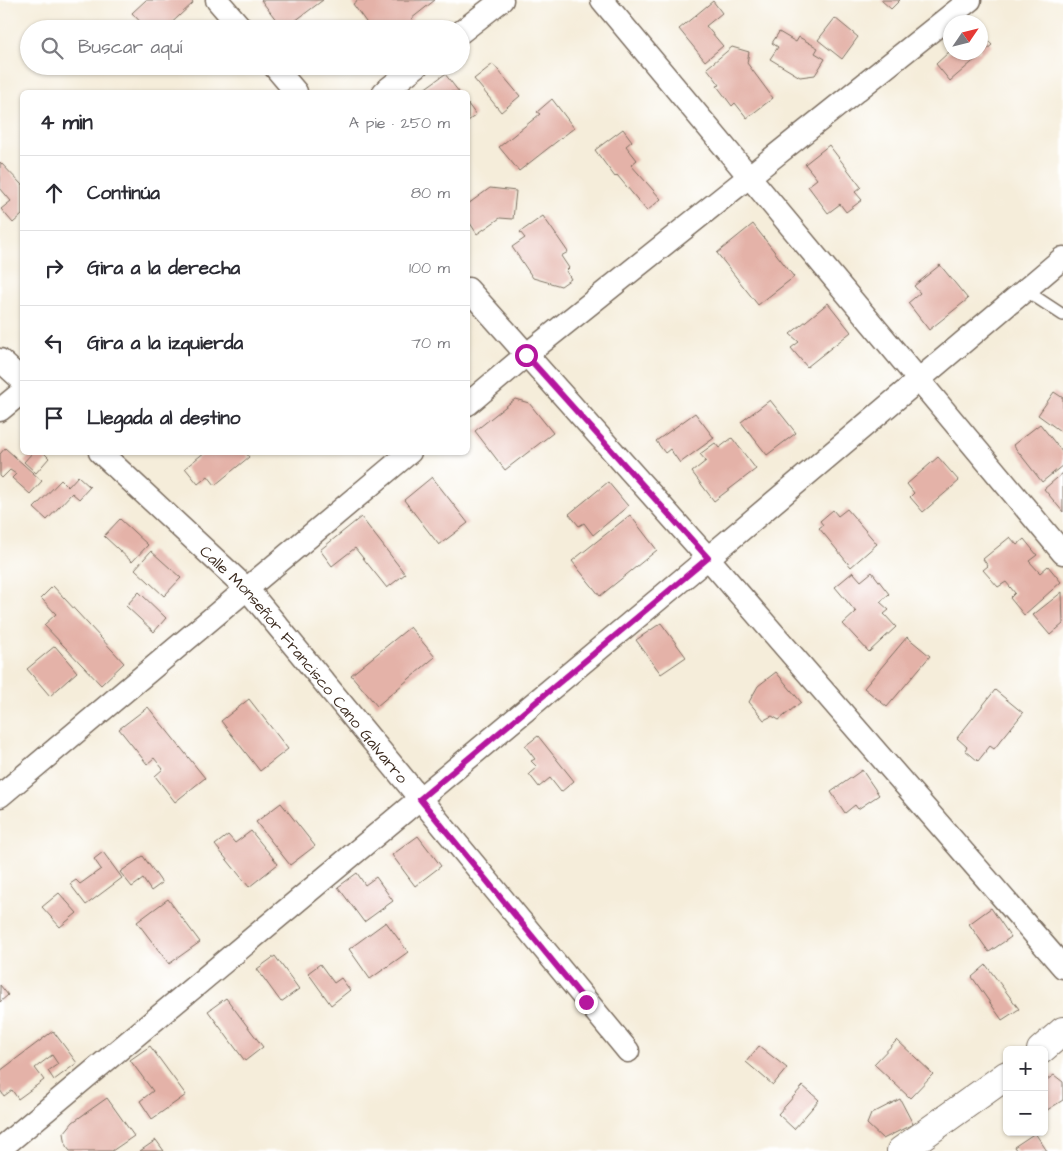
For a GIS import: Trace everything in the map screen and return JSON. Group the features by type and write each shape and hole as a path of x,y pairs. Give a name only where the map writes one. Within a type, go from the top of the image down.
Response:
{"main road":[{"path":"900,1151 1003,1078"}],"street":[{"path":"217,0 234,20"},
{"path":"470,25 502,0"},
{"path":"602,0 749,178 920,379 1063,553"},
{"path":"470,402 526,355 970,0"},
{"path":"282,75 294,90"},
{"path":"387,90 406,75"},
{"path":"6,1144 708,558 1063,258"},
{"path":"470,291 708,558 1063,966"},
{"path":"0,360 20,378"},
{"path":"0,410 20,394"},
{"name":"Calle Monseñor Francisco Cano Galvarro","path":"103,455 248,590 628,1051"},
{"path":"0,796 248,590 406,455"}],"lane":[{"path":"1025,290 1063,315"}],"building":[{"path":"146,0 191,0 193,3 175,20 139,20 132,13"},
{"path":"261,0 323,0 296,20 276,20"},
{"path":"358,0 435,0 412,20 365,20 353,4"},
{"path":"881,0 900,0 891,9"},
{"path":"713,1 722,13 706,26 723,46 705,61 679,29"},
{"path":"835,18 858,37 842,59 818,40"},
{"path":"779,32 796,42 799,37 818,48 815,53 825,59 815,75 800,77 770,59 778,47 772,43"},
{"path":"732,47 749,52 747,63 773,98 747,118 735,103 732,106 717,86 720,85 707,68"},
{"path":"943,58 943,60 974,60 950,81 936,64"},
{"path":"493,64 520,96 501,112 474,79"},
{"path":"446,75 457,90 423,90"},
{"path":"552,99 574,128 519,171 499,147 540,114 537,112"},
{"path":"470,107 476,115 470,120"},
{"path":"623,129 632,141 626,146 637,160 631,165 661,199 647,211 617,175 615,177 595,150"},
{"path":"829,145 861,187 855,192 862,200 846,212 840,204 828,213 808,186 817,179 805,164"},
{"path":"0,162 20,183 20,217 13,223 1,209 11,201 0,188"},
{"path":"490,188 516,191 513,219 500,218 477,234 470,223 470,203"},
{"path":"543,216 568,252 561,256 569,268 566,271 571,279 561,286 533,278 512,247 525,238 520,232"},
{"path":"753,224 794,277 758,305 717,253"},
{"path":"940,265 968,299 929,330 908,303 920,293 914,286"},
{"path":"828,303 851,332 807,367 791,348 799,342 790,334"},
{"path":"1054,392 1063,398 1063,433 1038,415"},
{"path":"515,399 529,403 553,433 505,470 475,431"},
{"path":"770,400 796,433 767,455 741,422"},
{"path":"695,413 714,438 680,463 670,449 665,453 656,441"},
{"path":"1040,424 1063,453 1063,465 1042,482 1013,445"},
{"path":"732,438 756,469 714,501 692,472 706,461 700,454 715,443 719,448"},
{"path":"5,448 42,481 30,494 12,478 16,474 10,470 2,478 0,476 0,454"},
{"path":"30,455 46,455 49,458 36,473 24,462"},
{"path":"201,455 247,455 249,457 215,485 208,476 198,484 185,468"},
{"path":"938,457 959,481 923,512 910,497 914,493 907,484"},
{"path":"1063,473 1063,512 1044,489"},
{"path":"78,476 90,487 79,499 72,493 47,520 34,508 61,480 68,487"},
{"path":"432,477 468,523 439,545 404,500"},
{"path":"608,482 628,506 593,535 584,523 579,526 569,514"},
{"path":"847,509 877,544 851,567 819,528 823,525 820,521 833,510 838,516"},
{"path":"630,515 657,550 600,596 572,561"},
{"path":"361,517 405,574 387,588 355,548 332,566 320,550"},
{"path":"120,519 148,545 132,562 104,536"},
{"path":"1010,537 1017,545 1024,539 1037,555 1029,561 1040,573 1048,566 1061,582 1024,615 1010,598 1015,593 1006,582 998,587 983,570 988,566 983,559"},
{"path":"151,551 181,578 164,596 135,569"},
{"path":"853,572 861,581 872,572 889,594 880,602 889,610 884,614 896,627 869,652 843,624 856,612 835,587"},
{"path":"53,586 124,663 101,685 44,625 56,614 41,598"},
{"path":"139,592 166,618 154,632 126,606"},
{"path":"1062,592 1063,624 1050,635 1033,615"},
{"path":"661,623 686,657 661,674 636,640"},
{"path":"410,627 435,657 377,706 351,675"},
{"path":"907,637 930,656 887,707 864,688"},
{"path":"55,646 77,672 50,696 27,669"},
{"path":"776,672 801,702 779,720 772,716 764,720 749,702 758,686"},
{"path":"995,690 1023,713 994,749 990,746 978,761 965,750 967,747 957,738"},
{"path":"249,699 288,749 260,771 221,721"},
{"path":"148,707 205,778 175,802 155,776 163,769 154,758 147,764 119,729"},
{"path":"538,736 574,781 561,792 550,778 539,787 529,774 537,767 531,761 535,759 525,746"},
{"path":"862,770 879,795 858,809 855,805 845,813 831,792"},
{"path":"281,803 315,846 290,865 256,822"},
{"path":"251,831 278,864 249,887 215,845 228,835 235,843"},
{"path":"418,836 441,866 415,886 392,855"},
{"path":"103,852 122,878 86,905 70,884 76,880 80,884 101,869 94,859"},
{"path":"143,856 162,883 151,891 143,879 132,887 120,872"},
{"path":"357,873 365,885 376,877 393,901 364,922 338,887"},
{"path":"59,893 77,913 60,927 42,907"},
{"path":"168,899 200,942 169,964 137,922"},
{"path":"991,908 1011,937 989,952 969,924"},
{"path":"386,922 408,952 370,979 349,949"},
{"path":"275,956 299,989 281,1002 257,969"},
{"path":"320,964 334,983 341,978 350,990 331,1005 308,973"},
{"path":"986,965 1019,1009 1002,1020 972,977"},
{"path":"0,985 8,995 0,1002"},
{"path":"226,998 263,1047 245,1061 208,1011"},
{"path":"53,1031 77,1063 54,1080 48,1071 58,1064 52,1055 35,1068 44,1080 18,1099 12,1090 4,1096 0,1090 0,1071"},
{"path":"897,1040 933,1074 910,1098 874,1064"},
{"path":"150,1046 186,1095 152,1119 140,1101 153,1091 130,1060"},
{"path":"759,1046 787,1068 773,1085 746,1062"},
{"path":"1054,1075 1063,1082 1063,1100 1048,1109 1048,1091 1048,1079"},
{"path":"803,1086 819,1100 794,1129 778,1114"},
{"path":"107,1098 134,1136 112,1151 70,1151 66,1146 64,1133 73,1122"},
{"path":"900,1099 913,1124 883,1139 867,1124 871,1114"},
{"path":"1030,1136 1037,1136 1047,1151 1017,1151 1014,1147"},
{"path":"156,1140 164,1151 140,1151"}],"route":[{"path":"526,355 708,558 420,799 586,1002"}]}
